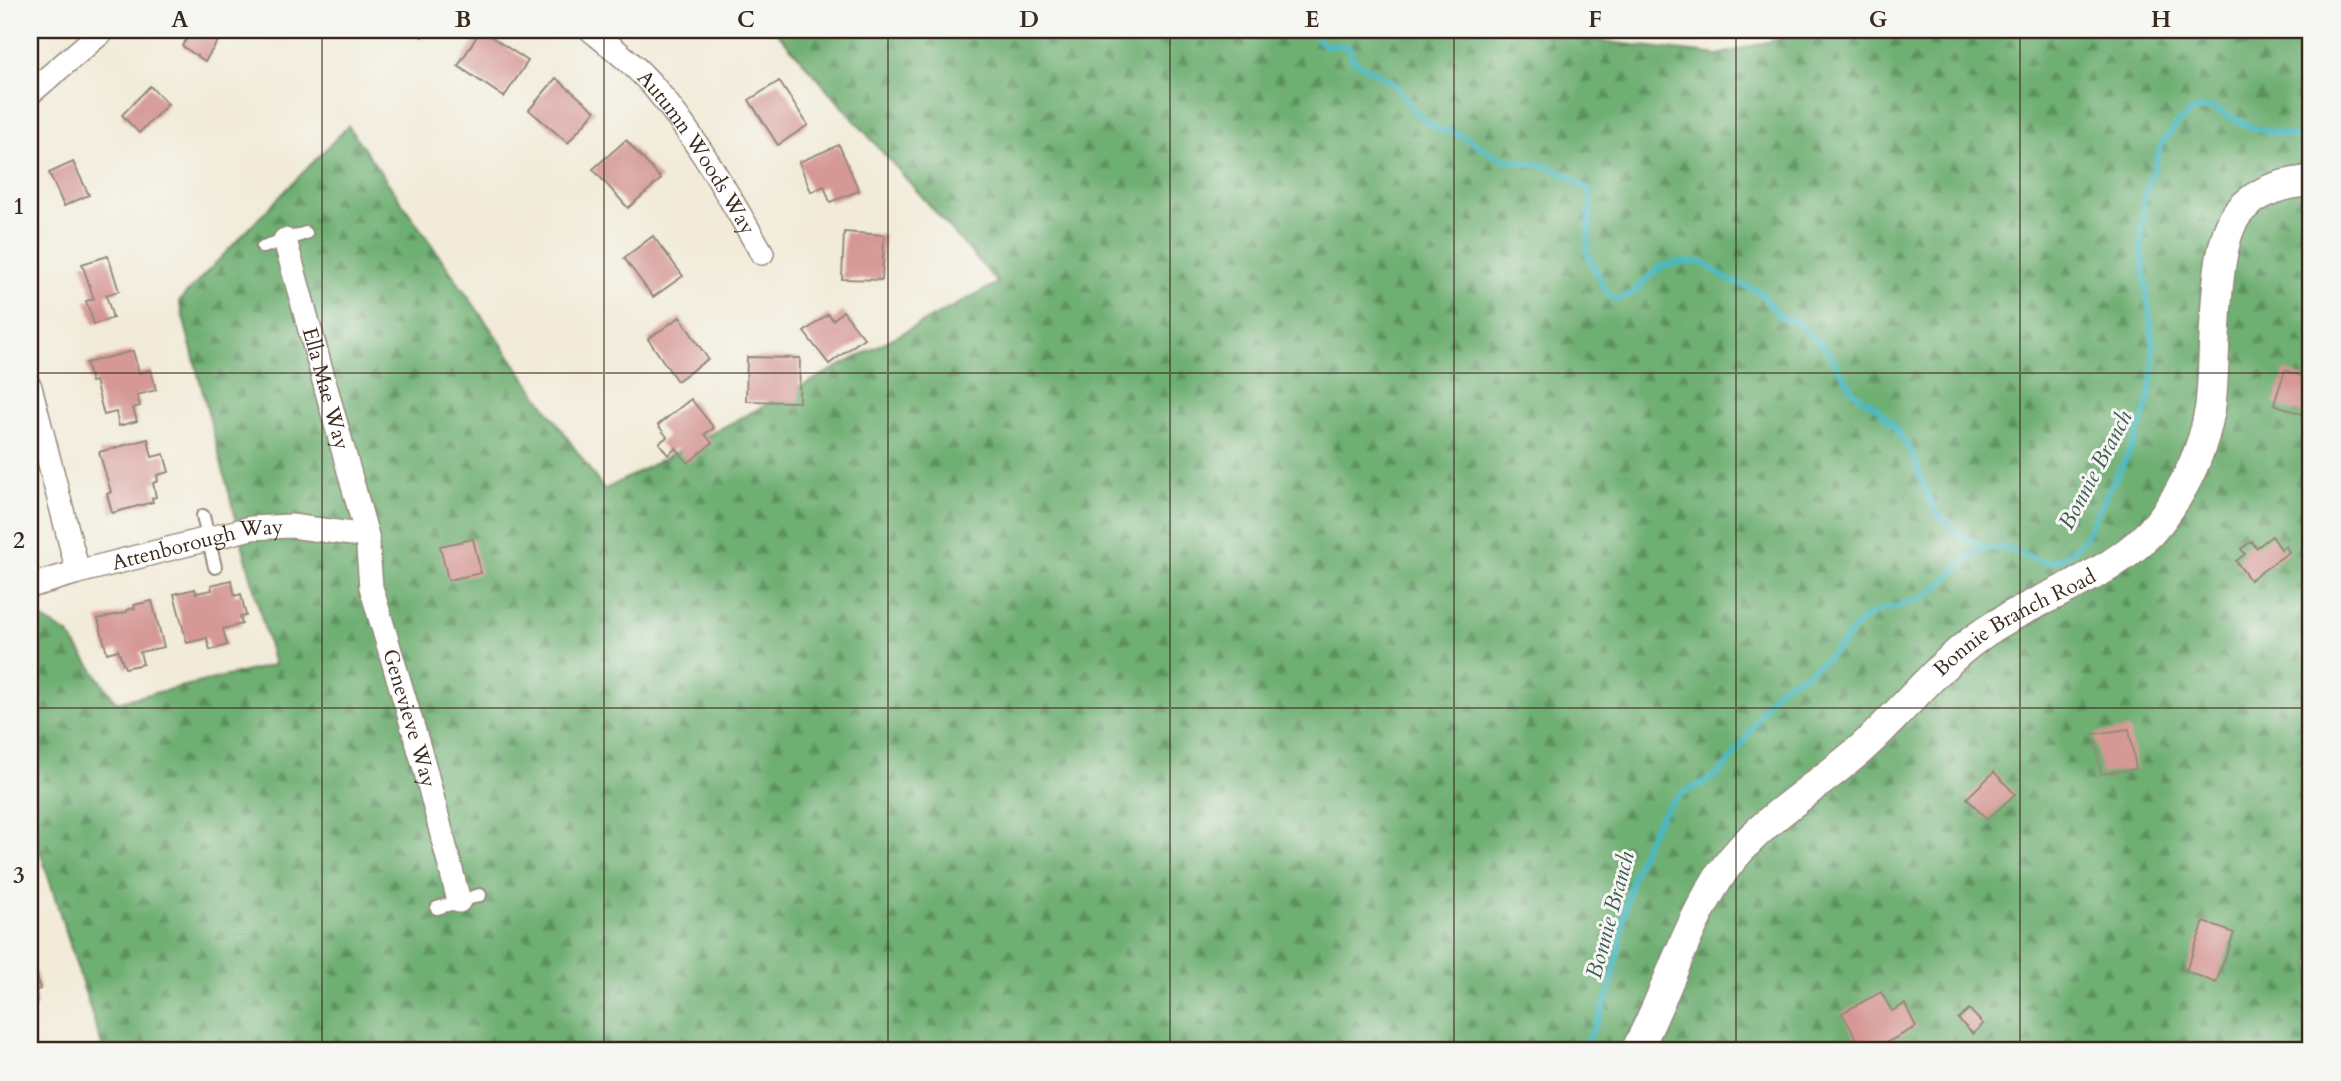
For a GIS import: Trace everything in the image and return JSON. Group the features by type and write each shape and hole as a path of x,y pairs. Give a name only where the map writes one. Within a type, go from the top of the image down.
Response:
{"street":[{"path":"30,93 104,30"},
{"name":"Autumn Woods Way","path":"591,30 653,85 681,121 762,253"},
{"name":"Bonnie Branch Road","path":"1636,1051 1702,908 1722,873 1740,850 1767,824 1863,747 1945,663 1975,639 2000,621 2076,584 2128,553 2152,531 2193,469 2207,420 2214,370 2220,270 2227,236 2236,214 2250,200 2267,190 2311,181"},
{"name":"Ella Mae Way","path":"295,237 367,536"},
{"path":"30,387 78,572"},
{"name":"Attenborough Way","path":"30,586 206,527 290,526 367,536"},
{"name":"Genevieve Way","path":"367,536 371,587 424,765 459,901"}],"lane":[{"path":"263,247 295,237"},
{"path":"206,527 215,566"}],"green space":[{"path":"775,30 1504,30 1718,55 1814,30 2311,30 2311,1051 103,1049 30,819 30,612 68,634 116,702 274,665 179,301 348,126 604,490 998,283"}],"building":[{"path":"193,30 225,30 205,61 182,46"},
{"path":"411,30 427,30 422,37"},
{"path":"481,30 528,61 504,97 458,66"},
{"path":"1526,30 1543,30 1541,35"},
{"path":"2307,65 2311,65 2311,82 2310,82"},
{"path":"556,78 595,111 568,143 529,110"},
{"path":"779,81 808,125 778,145 749,100"},
{"path":"150,86 168,104 139,133 122,115"},
{"path":"626,140 661,179 628,208 593,169"},
{"path":"839,145 859,191 830,202 824,186 811,192 799,162"},
{"path":"73,162 89,195 64,206 49,173"},
{"path":"844,232 884,235 882,280 842,279"},
{"path":"653,236 683,276 653,297 624,258"},
{"path":"108,256 119,291 106,295 113,318 94,324 86,301 94,299 82,264"},
{"path":"843,311 864,338 829,364 804,332 828,314 833,320"},
{"path":"680,317 708,359 677,381 648,339"},
{"path":"133,351 139,373 151,370 156,390 137,395 140,406 133,408 137,421 119,426 116,412 104,415 95,381 91,382 86,363"},
{"path":"747,357 800,358 799,402 746,401"},
{"path":"2285,370 2311,380 2311,405 2307,416 2274,404"},
{"path":"691,399 714,428 705,434 712,443 688,463 676,448 668,455 659,443 667,437 658,425"},
{"path":"148,439 152,457 164,454 169,472 157,475 158,481 153,483 156,497 152,498 153,502 112,513 107,494 111,492 99,452"},
{"path":"2272,536 2281,549 2285,546 2289,552 2250,580 2236,561 2245,554 2241,549 2252,541 2256,548"},
{"path":"473,539 481,573 448,580 440,546"},
{"path":"231,580 235,596 241,594 246,616 240,617 242,624 223,629 227,645 210,650 207,638 187,643 174,594 195,589 196,593 212,590 211,585"},
{"path":"152,601 164,647 140,652 143,664 125,668 118,650 107,653 98,619 127,612 135,608 134,605"},
{"path":"2129,729 2136,769 2101,774 2094,734"},
{"path":"1994,772 2015,794 1987,820 1967,798"},
{"path":"2204,922 2234,933 2216,983 2186,971"},
{"path":"35,970 40,989 34,991 37,1005 31,1007 34,1018 30,1019 30,972"},
{"path":"1881,992 1892,1011 1905,1004 1916,1027 1871,1051 1863,1051 1842,1013"},
{"path":"1969,1009 1983,1024 1973,1034 1958,1019"}],"waterway":[{"path":"1309,30 1325,46 1342,45 1350,49 1353,60 1394,83 1426,122 1442,131 1454,132 1500,159 1547,166 1589,190 1591,201 1587,253 1607,293 1616,300 1631,294 1660,267 1676,263 1701,262 1731,281 1759,291 1780,317 1795,321 1827,350 1854,392 1877,408 1896,429 1913,455 1922,483 1937,513 1960,535 1987,549"},
{"name":"Bonnie Branch","path":"1581,1051 1599,1019 1609,993 1631,884 1648,839 1674,800 1722,770 1776,692 1838,649 1863,620 1882,610 1924,597 1978,553 2001,548 2043,562 2055,561 2068,554 2083,540 2133,445 2147,408 2153,373 2153,344 2141,246 2144,198 2162,143 2177,124 2194,110 2212,108 2253,128 2311,140"}]}
